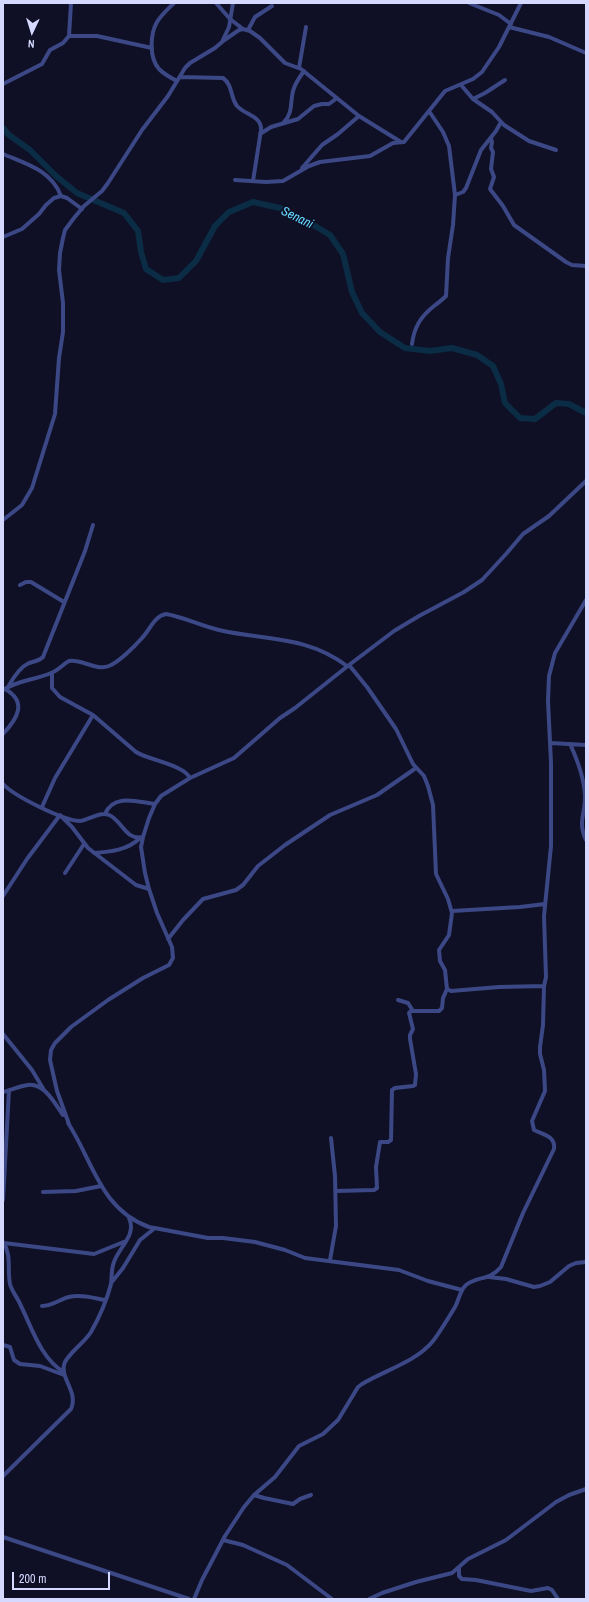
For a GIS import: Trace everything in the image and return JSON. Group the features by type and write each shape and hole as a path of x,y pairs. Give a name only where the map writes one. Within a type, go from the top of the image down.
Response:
{"street":[{"path":"3,84 42,64 50,50 63,43 69,36 71,3"},
{"path":"174,3 156,23 152,48 153,58 159,69 179,79 216,77 223,78 227,81 234,102 238,108 261,124 253,181"},
{"path":"216,3 230,20 260,38 285,63 304,71 359,116 401,143"},
{"path":"222,42 227,33 233,3"},
{"path":"471,3 498,15 510,26 549,37 586,53"},
{"path":"235,180 283,181 299,171 320,162 370,156 393,143 401,143 407,139 445,91 473,80 482,72 510,26 521,3"},
{"path":"248,30 255,17 272,6"},
{"path":"299,68 306,27"},
{"path":"3,520 22,505 32,488 55,414 63,325 63,303 59,270 60,253 66,230 82,209 102,191 108,183 149,119 168,96 190,63 215,48 234,32 243,29"},
{"path":"69,36 97,36 152,48"},
{"path":"282,123 291,113 291,102 296,82 304,71"},
{"path":"473,98 485,93 505,80"},
{"path":"460,85 473,98 492,112 501,122 529,141 556,150"},
{"path":"260,134 271,127 298,119 314,106 329,104 337,98"},
{"path":"412,344 413,333 417,323 432,307 446,296 448,258 453,225 455,195 449,146 443,132 429,111"},
{"path":"299,171 322,145 338,134 359,116"},
{"path":"455,195 463,192 466,188 481,150 496,132 501,122"},
{"path":"491,138 491,148 493,152 491,169 494,177 490,189 503,206 514,225 566,262 572,265 586,266"},
{"path":"3,154 33,166 47,175 58,188 62,196"},
{"path":"3,237 22,229 39,214 50,201 62,196 71,199 82,209"},
{"path":"69,1124 57,1091 50,1060 51,1050 54,1043 108,1000 143,978 169,965 173,958 173,952 149,889 142,858 141,837 155,804 166,793 190,778 234,758 280,718 394,631 464,592 482,580 523,534 549,516 586,481"},
{"path":"5,689 19,670 28,664 40,660 43,657 85,551 93,525"},
{"path":"20,585 26,582 36,584 64,602"},
{"path":"488,1278 501,1267 523,1213 550,1158 555,1144 553,1140 534,1130 532,1127 532,1121 545,1091 544,1070 540,1054 544,1025 544,986 546,965 544,936 545,904 551,846 548,701 549,676 554,653 586,600"},
{"path":"5,689 20,681 52,673 61,668 66,662 72,660 97,667 109,666 143,637 157,619 166,614 218,630 294,641 322,650 348,665 367,687 392,724 416,768 424,776 431,794 433,805 436,874 452,911 449,934 439,950 440,961 445,970 447,989 443,998 442,1008 439,1010 413,1011 409,1013 413,1029 410,1036 415,1062 416,1082 413,1086 395,1088 392,1090 391,1140 388,1142 380,1142 376,1167 377,1188 374,1190 336,1191"},
{"path":"52,673 52,688 60,697 93,715 136,752 185,771 190,778"},
{"path":"3,734 15,720 18,706 15,698 5,689"},
{"path":"42,807 59,772 93,715"},
{"path":"550,744 586,745"},
{"path":"570,744 578,766 585,794"},
{"path":"168,939 183,920 203,900 236,890 243,885 258,866 285,845 330,815 377,795 416,768"},
{"path":"3,784 18,796 60,815 78,821 105,814 110,815 129,835 141,837"},
{"path":"586,787 581,828 586,840"},
{"path":"105,814 113,804 121,800 155,804"},
{"path":"60,815 72,827 84,844 94,853 136,885 149,889"},
{"path":"3,896 27,859 60,815"},
{"path":"94,853 119,850 133,844 141,837"},
{"path":"65,873 84,844"},
{"path":"452,911 545,904"},
{"path":"447,989 451,991 499,987 544,986"},
{"path":"398,1000 408,1003 413,1011"},
{"path":"3,1034 32,1070 44,1091"},
{"path":"3,1092 32,1085 50,1096 69,1124 101,1186 111,1201 129,1218 140,1224 208,1238 223,1238 255,1242 285,1250 305,1258 399,1270 428,1281 462,1290"},
{"path":"3,1200 8,1090"},
{"path":"330,1260 336,1226 336,1191 331,1138"},
{"path":"43,1192 76,1191 101,1186"},
{"path":"3,1476 71,1409 74,1403 64,1373 66,1361 90,1334 105,1300 111,1283 114,1262 126,1241 131,1227 129,1218"},
{"path":"111,1283 123,1268 140,1240 156,1228"},
{"path":"3,1242 94,1254 126,1241"},
{"path":"3,1242 9,1254 10,1283 12,1290 24,1310 29,1326 45,1354 58,1369 64,1373"},
{"path":"194,1599 202,1580 223,1540 237,1516 254,1495 275,1478 299,1446 323,1434 338,1420 358,1387 426,1349 455,1306 462,1290 472,1282 488,1278 506,1279 534,1287 540,1286 550,1282 569,1266 586,1262"},
{"path":"42,1306 52,1305 69,1297 83,1296 105,1300"},
{"path":"3,1345 10,1347 14,1360 20,1364 40,1366 64,1373"},
{"path":"368,1599 416,1582 449,1574 476,1554 506,1540 556,1502 569,1495 586,1489"},
{"path":"254,1495 293,1504 311,1495"},
{"path":"3,1537 189,1599"},
{"path":"223,1540 243,1545 287,1565 332,1599"},
{"path":"459,1567 459,1576 462,1579 476,1580 531,1591 548,1588 552,1590 558,1599"}],"waterway":[{"name":"Senani","path":"3,128 9,135 30,150 56,176 77,193 124,213 138,231 141,252 146,269 163,280 179,278 196,261 215,226 229,212 253,202 280,208 307,221 330,235 343,254 352,292 362,313 380,332 405,348 430,351 452,348 477,355 493,366 501,384 505,403 520,418 535,419 556,403 569,404 586,413"}]}
